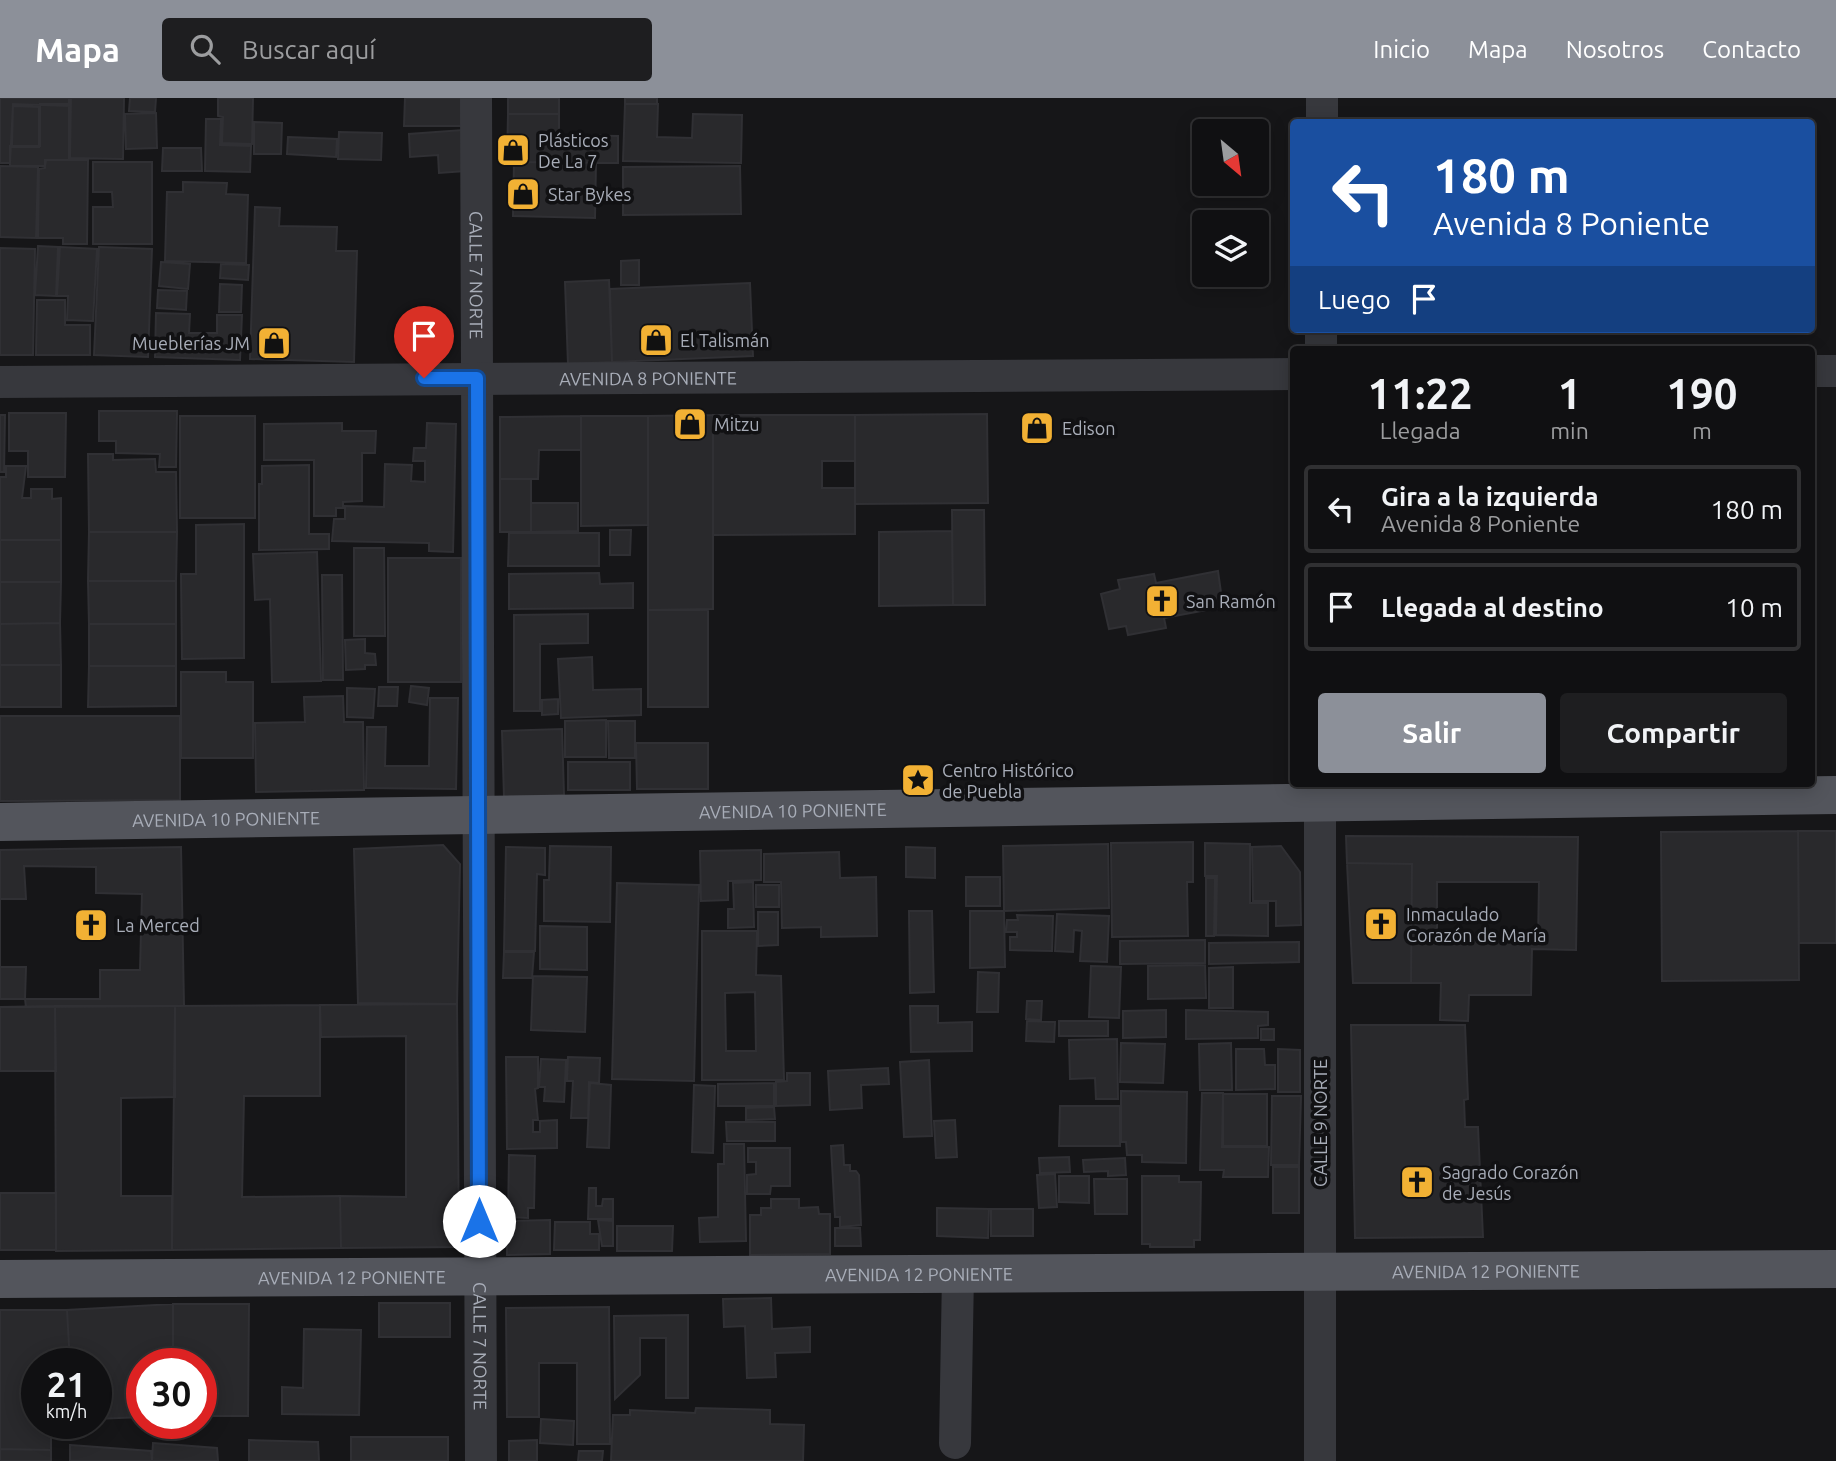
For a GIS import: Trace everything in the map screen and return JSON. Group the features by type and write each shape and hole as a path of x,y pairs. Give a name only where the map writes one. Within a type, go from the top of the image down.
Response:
{"main road":[{"name":"AVENIDA 10 PONIENTE","path":"0,822 478,814 1320,793 1836,795"},
{"name":"AVENIDA 12 PONIENTE","path":"0,1279 1836,1269"}],"street":[{"name":"CALLE 7 NORTE","path":"476,98 481,1461"},
{"path":"1322,98 1322,119"},
{"path":"1815,372 1836,371"},
{"name":"AVENIDA 8 PONIENTE","path":"0,382 1290,374"},
{"name":"CALLE 9 NORTE","path":"1320,793 1320,1461"},
{"path":"955,1443 958,1273"}],"building":[{"path":"0,98 69,98 69,106 13,104 10,163 0,163"},
{"path":"71,98 124,98 123,159 70,158"},
{"path":"130,98 156,98 155,112 129,111"},
{"path":"218,98 253,98 252,144 222,143 223,117 218,116"},
{"path":"405,98 461,98 461,126 404,126"},
{"path":"508,98 559,98 559,114 508,114"},
{"path":"625,98 657,98 657,104 625,104"},
{"path":"40,104 69,104 69,160 46,160 45,166 10,166 10,146 40,146"},
{"path":"625,104 658,104 657,137 692,138 693,114 742,115 741,163 623,161"},
{"path":"13,106 39,107 39,147 12,147"},
{"path":"156,113 157,148 126,149 125,114"},
{"path":"508,114 559,114 559,135 618,136 618,163 507,162"},
{"path":"206,119 221,119 220,145 251,146 250,172 205,171"},
{"path":"254,122 282,123 281,154 254,154"},
{"path":"463,130 465,171 439,173 438,155 410,157 409,134"},
{"path":"339,132 382,133 381,160 338,159"},
{"path":"288,137 337,139 336,157 287,154"},
{"path":"163,148 201,148 202,171 162,171"},
{"path":"45,160 88,160 87,244 63,244 63,238 38,238 39,169 45,168"},
{"path":"93,162 152,162 152,244 93,244 93,207 113,207 112,192 93,192"},
{"path":"514,162 596,163 595,218 513,216"},
{"path":"0,166 38,167 36,238 0,237"},
{"path":"740,166 741,214 623,215 623,167"},
{"path":"183,182 227,183 226,194 248,195 246,263 165,261 167,192 183,192"},
{"path":"255,207 280,208 279,226 337,227 336,251 357,251 354,362 250,359"},
{"path":"38,246 58,247 56,296 35,295"},
{"path":"60,247 97,249 93,321 67,320 68,296 57,296"},
{"path":"99,247 152,249 148,357 94,355"},
{"path":"0,248 35,249 33,355 0,355"},
{"path":"639,260 639,285 621,285 621,261"},
{"path":"161,262 190,264 188,289 159,286"},
{"path":"221,264 249,265 248,280 220,278"},
{"path":"609,280 612,362 568,364 565,282"},
{"path":"750,283 753,356 612,362 610,289"},
{"path":"220,284 242,285 241,312 219,312"},
{"path":"158,290 187,291 186,310 157,308"},
{"path":"37,300 65,300 65,325 90,325 90,355 36,355"},
{"path":"156,313 190,314 189,333 217,333 217,315 242,315 240,360 155,357"},
{"path":"99,411 177,411 176,467 159,467 160,454 116,453 116,441 99,441"},
{"path":"9,413 66,413 65,477 28,477 28,451 9,451"},
{"path":"987,414 988,503 855,504 855,415"},
{"path":"0,415 5,415 4,472 0,472"},
{"path":"713,415 855,415 855,461 822,461 822,488 855,488 855,534 713,535"},
{"path":"713,415 713,609 648,610 648,416"},
{"path":"180,416 255,416 255,518 180,518"},
{"path":"581,416 648,416 648,525 581,526"},
{"path":"581,416 581,450 539,450 538,479 500,479 500,417"},
{"path":"342,423 342,431 376,431 375,453 362,453 362,501 343,502 343,508 336,508 336,516 314,516 314,460 264,460 264,424"},
{"path":"427,423 456,424 453,552 429,551 429,543 332,541 334,519 345,519 345,506 384,507 385,464 412,465 411,481 425,482 425,461 413,461 414,448 426,448"},
{"path":"88,454 113,454 113,460 155,459 156,472 176,472 177,532 89,532"},
{"path":"309,465 309,534 329,534 329,549 259,550 259,484 262,484 262,466"},
{"path":"6,466 26,466 22,498 31,498 31,489 52,489 52,499 61,498 61,540 0,540 0,477 6,477"},
{"path":"500,479 531,479 531,532 500,532"},
{"path":"531,503 578,503 578,531 531,532"},
{"path":"952,510 984,510 985,605 953,605"},
{"path":"244,524 244,658 182,659 181,574 196,574 196,525"},
{"path":"610,530 631,530 630,555 610,555"},
{"path":"952,531 953,605 879,606 879,532"},
{"path":"89,532 177,532 176,581 88,581"},
{"path":"509,533 599,533 599,566 508,566"},
{"path":"0,540 61,540 61,582 0,582"},
{"path":"354,548 384,548 385,636 354,636"},
{"path":"317,552 321,681 272,682 270,599 255,600 253,554"},
{"path":"388,558 461,558 461,682 388,682"},
{"name":"San Ramón","path":"1218,571 1223,607 1164,618 1166,628 1128,635 1126,626 1109,629 1101,594 1120,589 1118,580 1154,574 1156,583"},
{"path":"599,573 600,584 633,583 633,608 509,609 509,574"},
{"path":"322,575 342,575 343,680 323,680"},
{"path":"88,581 176,581 176,624 89,624"},
{"path":"0,582 61,582 60,623 0,624"},
{"path":"648,610 708,610 708,707 648,707"},
{"path":"588,614 588,643 540,644 540,711 514,711 514,615"},
{"path":"60,623 61,665 0,665 0,624"},
{"path":"89,624 176,624 176,666 89,666"},
{"path":"365,639 365,653 375,654 376,665 365,665 365,669 346,670 345,640"},
{"path":"592,657 593,690 641,689 641,715 561,718 558,659"},
{"path":"0,665 61,665 61,707 0,707"},
{"path":"89,666 176,666 176,706 88,707"},
{"path":"181,672 226,672 226,682 253,682 253,758 181,758"},
{"path":"411,686 429,688 427,705 409,702"},
{"path":"379,687 398,687 397,706 378,706"},
{"path":"347,688 375,689 373,718 347,717"},
{"path":"343,696 344,722 363,722 364,790 256,792 255,723 305,722 304,697"},
{"path":"430,698 458,698 456,789 366,788 367,727 386,727 385,766 429,766"},
{"path":"558,699 558,714 542,715 542,700"},
{"path":"0,716 180,716 180,800 0,801"},
{"path":"606,720 606,757 565,757 565,721"},
{"path":"608,721 635,721 635,758 609,758"},
{"path":"562,729 564,795 504,797 502,731"},
{"path":"636,743 708,743 708,789 637,789"},
{"path":"568,762 630,762 630,790 568,790"},
{"path":"1798,831 1799,980 1662,981 1661,832"},
{"path":"1798,831 1836,831 1836,943 1799,943"},
{"path":"1346,836 1578,837 1576,950 1532,949 1531,995 1469,995 1468,1021 1440,1020 1441,983 1411,983 1412,864 1347,863","holes":["1437,882 1539,882 1538,941 1437,940"]},
{"path":"1193,842 1193,882 1187,882 1188,936 1112,937 1111,843"},
{"path":"1205,843 1250,844 1250,903 1268,903 1268,936 1216,935 1217,876 1205,876"},
{"path":"1108,844 1109,908 1004,911 1003,846"},
{"path":"443,845 460,864 457,1004 358,1003 354,849"},
{"path":"550,846 611,847 610,922 544,921 544,880 549,880"},
{"path":"1281,846 1300,872 1301,925 1276,926 1276,901 1253,901 1252,847"},
{"name":"La Merced","path":"181,847 184,1006 26,1007 25,999 0,999 0,850"},
{"path":"506,847 545,848 545,875 537,874 535,951 504,951"},
{"path":"906,847 935,848 935,878 906,877"},
{"path":"761,850 761,880 728,881 728,900 701,901 700,851"},
{"path":"839,852 840,878 876,877 877,936 821,937 821,927 782,928 781,882 764,882 764,854"},
{"name":"Inmaculado Corazón de María","path":"1347,863 1412,864 1411,983 1353,983"},
{"path":"24,866 96,867 96,893 142,894 140,970 100,970 100,999 25,999 26,967 0,967 0,899 26,899"},
{"path":"966,877 1000,877 1000,906 966,906"},
{"path":"1206,878 1215,878 1214,936 1206,936"},
{"path":"753,882 754,927 728,928 728,909 734,909 733,883"},
{"path":"617,883 699,885 694,1081 612,1079"},
{"path":"756,885 779,885 779,907 756,907"},
{"path":"909,911 932,911 934,992 910,993"},
{"path":"970,911 1004,911 1005,967 970,968"},
{"path":"758,912 778,912 778,945 758,946"},
{"path":"1057,914 1109,916 1107,962 1080,961 1082,931 1074,930 1073,952 1055,951"},
{"path":"1017,915 1053,916 1052,951 1010,950 1010,937 1017,937 1017,932 1006,932 1007,920 1018,920"},
{"path":"540,926 587,927 587,970 540,969"},
{"path":"702,931 757,931 756,975 781,976 784,1080 702,1080","holes":["755,992 756,1051 726,1051 725,993"]},
{"path":"1205,940 1205,963 1120,964 1120,941"},
{"path":"1299,942 1299,962 1209,964 1209,943"},
{"path":"504,952 534,952 532,978 503,978"},
{"path":"1205,965 1206,998 1148,999 1148,966"},
{"path":"1091,966 1121,967 1119,1018 1089,1017"},
{"path":"1233,967 1233,1008 1209,1008 1209,968"},
{"path":"978,972 999,973 998,1012 977,1012"},
{"path":"533,976 587,977 585,1032 531,1030"},
{"path":"1027,1001 1042,1001 1041,1020 1026,1019"},
{"path":"457,1004 459,1247 341,1248 340,1196 406,1197 406,1036 321,1037 320,1005"},
{"path":"320,1005 320,1096 244,1096 242,1197 340,1196 341,1248 172,1250 175,1006"},
{"path":"55,1006 175,1006 175,1097 121,1098 121,1196 172,1196 172,1250 56,1251"},
{"path":"55,1006 56,1071 0,1071 0,1007"},
{"path":"910,1006 938,1006 938,1023 972,1022 972,1051 911,1052"},
{"path":"1166,1010 1166,1037 1123,1038 1123,1011"},
{"path":"1186,1010 1268,1012 1268,1025 1258,1026 1258,1038 1186,1039"},
{"path":"1027,1021 1055,1022 1054,1042 1026,1041"},
{"path":"1059,1021 1108,1021 1108,1036 1059,1036"},
{"name":"Sagrado Corazón de Jesús","path":"1351,1025 1465,1025 1468,1099 1464,1100 1465,1127 1478,1127 1483,1237 1355,1238"},
{"path":"1261,1029 1274,1029 1274,1040 1261,1040"},
{"path":"1117,1039 1118,1099 1096,1099 1095,1078 1070,1079 1069,1040"},
{"path":"1121,1043 1165,1044 1163,1083 1120,1082"},
{"path":"1231,1043 1232,1090 1200,1090 1199,1044"},
{"path":"1236,1049 1264,1049 1265,1065 1275,1065 1275,1089 1236,1090"},
{"path":"1278,1049 1300,1050 1300,1092 1278,1092"},
{"path":"506,1057 538,1057 538,1088 535,1089 538,1120 533,1120 533,1132 540,1132 540,1121 557,1120 557,1148 507,1149"},
{"path":"568,1057 600,1058 599,1083 589,1082 588,1118 571,1118 573,1081 567,1081"},
{"path":"541,1059 566,1060 564,1102 544,1101 545,1087 539,1087"},
{"path":"929,1060 932,1136 904,1137 900,1062"},
{"path":"888,1068 889,1084 861,1085 862,1108 830,1110 828,1071"},
{"path":"787,1073 810,1073 810,1105 776,1106 776,1082 787,1081"},
{"path":"590,1083 611,1085 609,1148 587,1147"},
{"path":"774,1083 774,1106 718,1106 718,1084"},
{"path":"694,1085 715,1086 713,1153 692,1152"},
{"path":"1121,1091 1187,1092 1186,1163 1142,1162 1142,1155 1127,1155 1126,1142 1121,1142"},
{"path":"1202,1093 1223,1093 1222,1147 1269,1147 1268,1177 1223,1177 1224,1170 1200,1170"},
{"path":"1223,1094 1267,1094 1267,1146 1223,1146"},
{"path":"1272,1096 1301,1096 1299,1165 1271,1165"},
{"path":"1060,1106 1120,1106 1120,1146 1059,1146"},
{"path":"774,1107 775,1119 746,1120 746,1108"},
{"path":"955,1120 957,1157 936,1158 934,1121"},
{"path":"726,1122 775,1122 775,1141 727,1141"},
{"path":"724,1144 744,1144 746,1241 700,1242 699,1218 718,1217 718,1164 724,1164"},
{"path":"843,1145 844,1165 850,1165 850,1171 856,1171 859,1175 861,1225 840,1227 840,1217 835,1217 831,1146"},
{"path":"748,1148 790,1148 790,1186 771,1186 770,1194 747,1194 747,1175 756,1174 756,1162 748,1162"},
{"path":"509,1155 535,1156 534,1208 528,1208 528,1218 508,1217"},
{"path":"1069,1157 1070,1172 1040,1173 1039,1158"},
{"path":"1125,1158 1126,1175 1108,1176 1108,1171 1084,1172 1083,1160"},
{"path":"1273,1167 1299,1167 1299,1213 1273,1213"},
{"path":"1055,1174 1057,1207 1039,1208 1037,1175"},
{"path":"1059,1176 1089,1176 1089,1203 1059,1202"},
{"path":"1142,1176 1179,1176 1179,1182 1201,1182 1200,1240 1194,1240 1194,1247 1150,1247 1150,1244 1142,1244"},
{"path":"1094,1179 1127,1179 1127,1214 1095,1214"},
{"path":"589,1188 596,1188 596,1206 602,1206 603,1199 613,1199 613,1219 588,1219"},
{"path":"0,1193 56,1193 56,1250 0,1250"},
{"path":"771,1199 799,1199 799,1208 818,1207 819,1214 830,1214 830,1254 750,1255 750,1215 761,1215 761,1208 771,1208"},
{"path":"937,1208 989,1209 988,1238 937,1236"},
{"path":"991,1209 1033,1209 1033,1236 991,1236"},
{"path":"550,1220 550,1254 507,1255 507,1221"},
{"path":"598,1220 613,1221 613,1246 602,1246"},
{"path":"555,1222 590,1222 590,1234 599,1234 599,1250 554,1250"},
{"path":"617,1226 673,1226 672,1251 617,1251"},
{"path":"835,1228 860,1228 861,1246 835,1246"},
{"path":"771,1298 772,1329 810,1327 810,1352 775,1353 776,1377 747,1378 745,1326 724,1327 723,1299"},
{"path":"379,1303 450,1303 450,1337 379,1337"},
{"path":"173,1304 249,1304 248,1416 217,1416 217,1348 173,1348"},
{"path":"173,1304 173,1348 126,1348 126,1418 112,1418 112,1348 69,1348 67,1310"},
{"path":"609,1307 610,1444 577,1444 577,1363 539,1363 539,1417 507,1417 506,1308"},
{"path":"0,1310 67,1310 69,1348 21,1348 21,1439 51,1439 51,1450 0,1449"},
{"path":"688,1315 688,1398 666,1398 666,1338 640,1338 640,1375 615,1399 614,1316"},
{"path":"304,1329 361,1330 359,1415 282,1414 282,1387 303,1388"},
{"path":"696,1408 770,1410 770,1424 804,1425 803,1461 611,1461 613,1415 630,1415 630,1410 695,1413"},
{"path":"541,1419 574,1421 573,1445 540,1443"},
{"path":"351,1437 448,1437 448,1461 351,1461"},
{"path":"249,1440 318,1442 319,1461 249,1461"},
{"path":"537,1440 537,1461 509,1461 509,1441"},
{"path":"153,1443 217,1448 218,1461 152,1461"},
{"path":"70,1445 151,1451 152,1461 70,1461"},
{"path":"0,1449 51,1450 51,1461 0,1461"},
{"path":"579,1451 603,1451 602,1461 578,1461"}],"place":[{"name":"Plásticos De La 7","path":"513,150"},
{"name":"Star Bykes","path":"523,194"},
{"name":"El Talismán","path":"656,340"},
{"name":"Mueblerías JM","path":"274,343"},
{"name":"Mitzu","path":"690,424"},
{"name":"Edison","path":"1037,428"},
{"name":"San Ramón","path":"1162,601"},
{"name":"Centro Histórico de Puebla","path":"918,780"},
{"name":"Inmaculado Corazón de María","path":"1381,924"},
{"name":"La Merced","path":"91,925"},
{"name":"Sagrado Corazón de Jesús","path":"1417,1182"}],"route":[{"path":"424,378 477,378 479,1221"}]}
